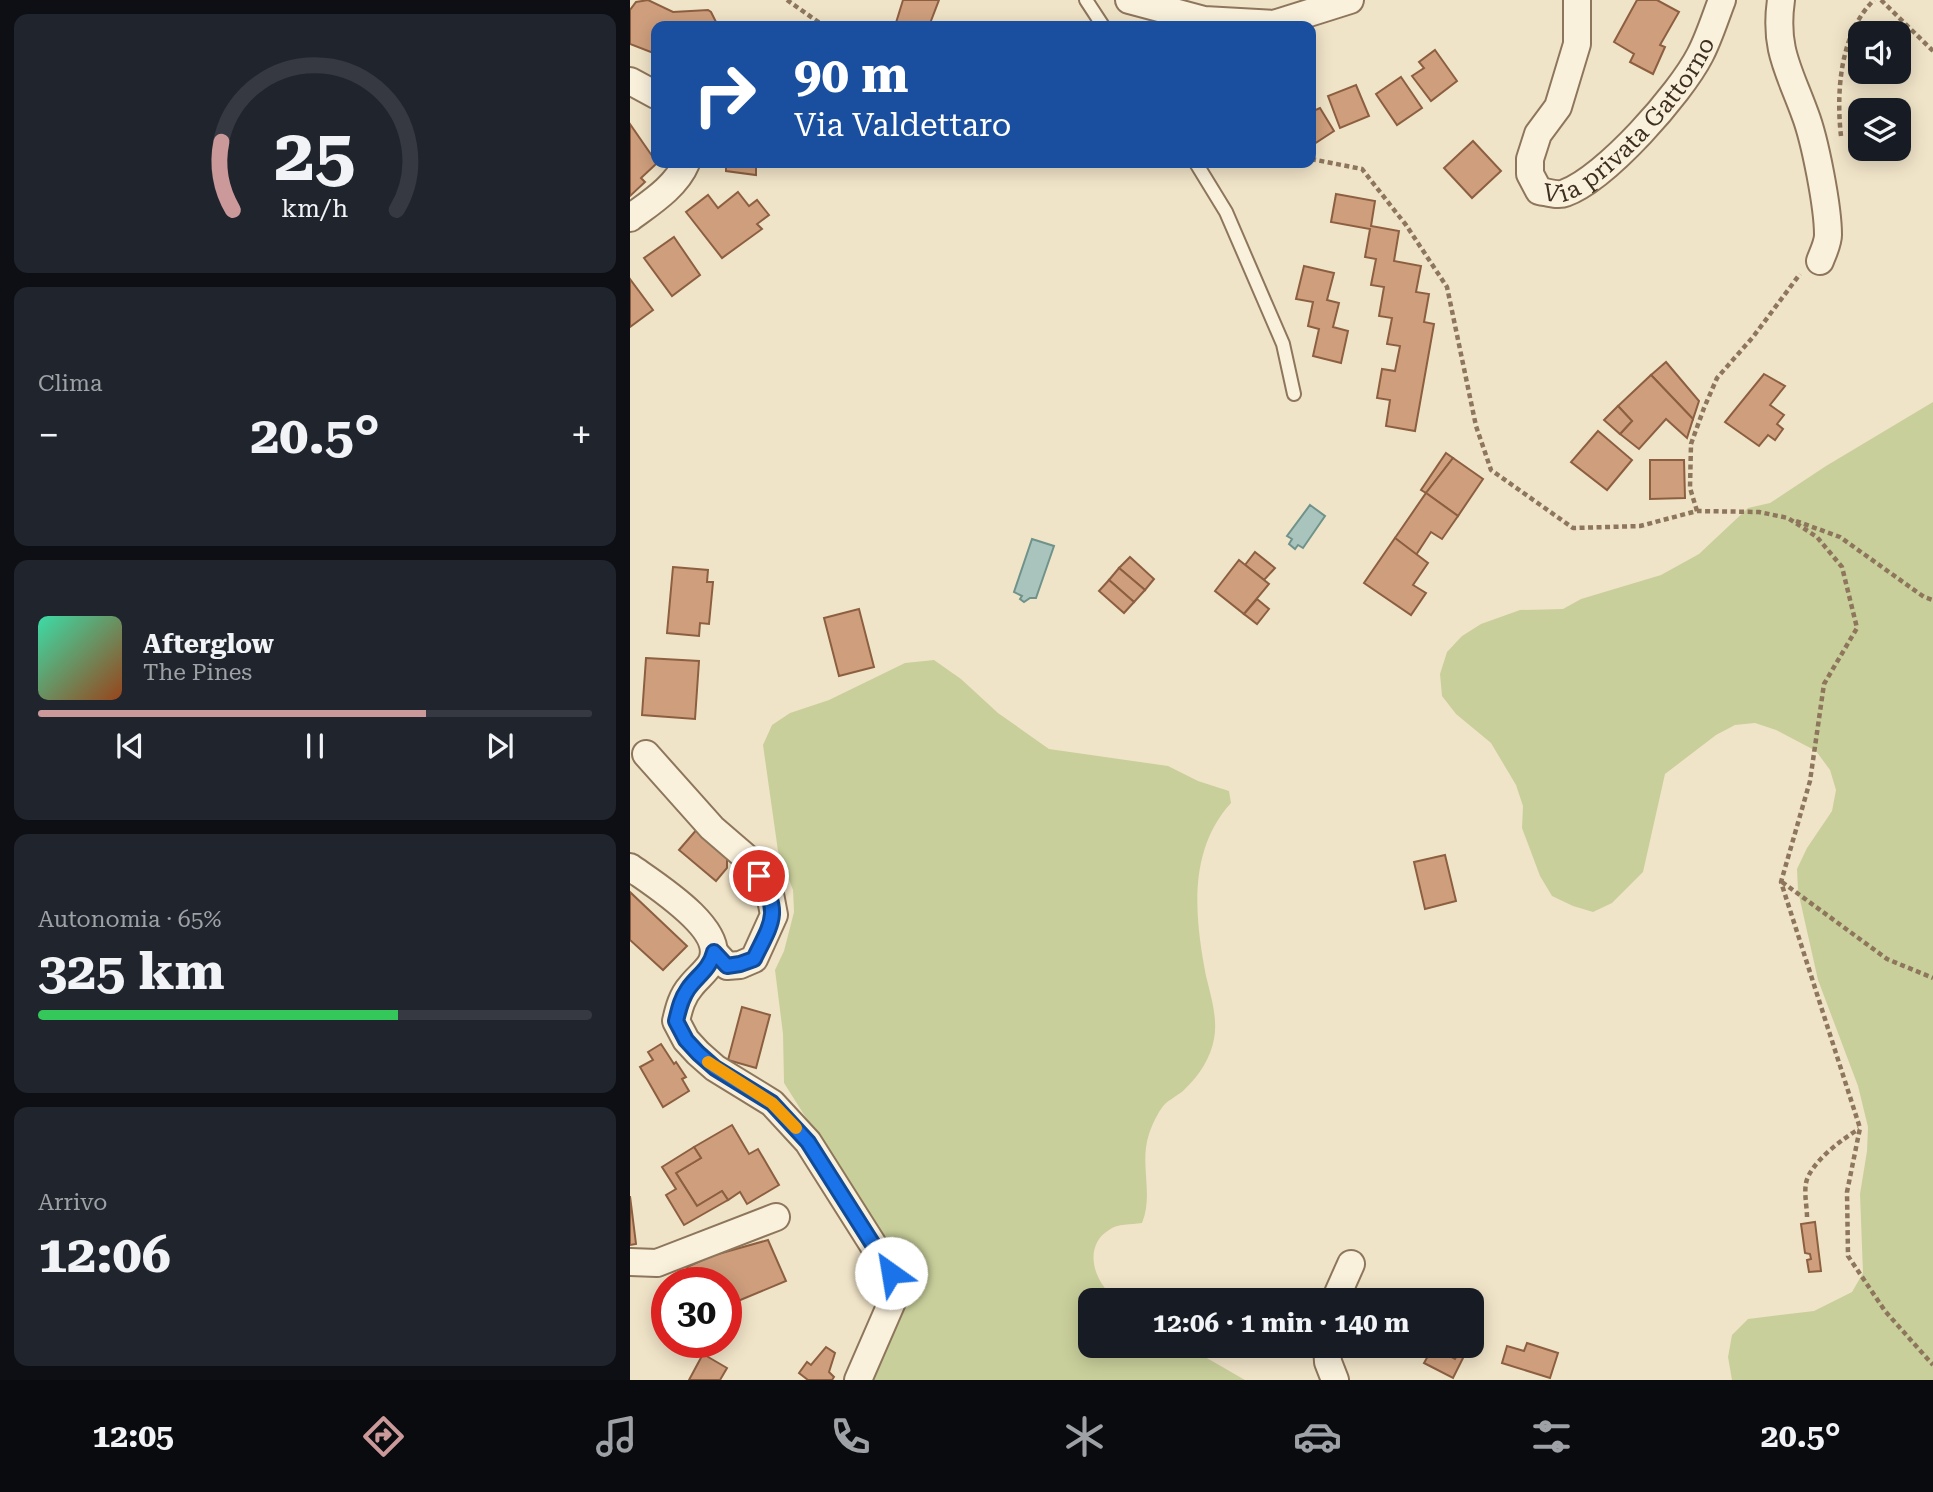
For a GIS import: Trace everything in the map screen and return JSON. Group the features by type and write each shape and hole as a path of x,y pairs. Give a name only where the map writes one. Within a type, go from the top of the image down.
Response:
{"street":[{"path":"1129,0 1204,20 1222,21"},
{"path":"1284,21 1350,0"},
{"name":"Via privata Gattorno","path":"1577,0 1577,44 1570,69 1558,107 1538,134 1530,159 1530,174 1539,191 1563,195 1585,182 1625,148 1668,102 1699,56 1722,0"},
{"path":"1780,0 1777,23 1784,65 1806,116 1828,237 1812,266"},
{"path":"630,81 651,92"},
{"path":"630,218 664,192 684,168"},
{"path":"646,754 712,828 748,859 770,894 774,915 754,959 727,966 714,952"},
{"path":"630,867 672,898 705,927 712,938 712,962 689,988 680,1003 676,1021 686,1040 715,1068 772,1103 808,1142 891,1273 895,1294 858,1380"},
{"path":"630,1262 657,1263 776,1217"},
{"path":"1340,1288 1351,1264"},
{"path":"1328,1358 1335,1380"}],"lane":[{"path":"1086,0 1100,21"},
{"path":"1199,168 1226,212 1278,332 1294,394"}],"path":[{"path":"787,0 817,21"},
{"path":"1841,143 1838,108 1841,68 1856,28 1866,8 1874,0"},
{"path":"1881,0 1933,51"},
{"path":"1316,160 1362,169 1406,225 1447,288 1476,426 1491,470 1573,528 1640,526 1697,511 1759,512 1788,518 1840,537 1924,597 1933,600"},
{"path":"1697,511 1690,488 1691,444 1717,378 1812,266"},
{"path":"1788,518 1817,537 1842,568 1857,628 1824,684 1810,781 1782,882 1860,1128 1847,1192 1848,1256 1885,1311 1933,1364"},
{"path":"1782,882 1887,959 1933,978"},
{"path":"1807,1217 1806,1182 1816,1166 1839,1141 1860,1128"}],"green space":[{"path":"1933,402 1933,1380 1732,1380 1728,1357 1732,1335 1748,1319 1814,1311 1852,1292 1863,1273 1860,1194 1868,1127 1858,1086 1818,980 1798,891 1797,869 1807,848 1832,811 1836,790 1830,770 1816,751 1776,730 1755,723 1735,725 1716,735 1665,774 1643,872 1612,903 1593,912 1552,896 1540,876 1522,828 1523,806 1516,785 1491,743 1456,714 1442,696 1440,674 1447,652 1462,636 1481,624 1520,610 1563,609 1581,599 1661,575 1699,554 1748,508 1770,503"},
{"path":"934,660 961,679 998,713 1049,749 1168,766 1198,781 1229,791 1231,803 1207,842 1198,886 1199,931 1215,1016 1212,1046 1200,1072 1185,1089 1164,1105 1149,1134 1145,1156 1147,1201 1142,1223 1113,1228 1100,1237 1095,1246 1094,1266 1105,1288 1078,1288 1078,1358 1207,1358 1245,1380 872,1380 885,1352 891,1322 901,1300 820,1140 784,1083 783,1034 775,970 784,951 794,912 793,890 778,851 763,745 772,725 790,713 829,700 905,663"}],"water":[{"path":"1310,505 1325,516 1303,548 1298,545 1295,549 1289,544 1292,539 1287,536"},
{"path":"1032,539 1054,546 1036,598 1024,602 1020,599 1022,596 1014,592"}],"building":[{"path":"648,0 673,12 708,10 716,21 651,21 651,52 630,44 630,10 636,2"},
{"path":"903,0 939,0 931,21 897,21"},
{"path":"1637,0 1657,0 1679,12 1660,45 1665,47 1653,74 1630,62 1634,54 1614,42"},
{"path":"1435,50 1457,81 1431,101 1412,76 1424,68 1419,62"},
{"path":"1401,77 1422,108 1397,125 1376,94"},
{"path":"1356,85 1369,116 1340,128 1328,96"},
{"path":"1320,108 1334,131 1316,143 1316,110"},
{"path":"630,124 651,154 652,168 641,178 645,182 630,196"},
{"path":"1473,141 1501,171 1472,198 1444,168"},
{"path":"726,168 756,168 756,175 726,171"},
{"path":"738,192 749,206 757,200 769,215 757,224 762,229 722,258 686,212 708,195 718,208"},
{"path":"1336,194 1375,201 1371,226 1399,231 1394,261 1421,266 1416,292 1429,294 1424,322 1434,324 1415,431 1386,426 1390,400 1377,398 1382,369 1395,371 1400,346 1387,344 1392,318 1379,316 1384,287 1371,285 1376,259 1365,257 1370,229 1331,222"},
{"path":"674,237 700,275 672,296 644,258"},
{"path":"1304,266 1334,273 1327,300 1339,303 1333,327 1348,331 1341,363 1313,356 1319,329 1308,326 1313,302 1296,299"},
{"path":"630,279 653,310 630,327"},
{"path":"1666,362 1699,401 1693,419 1651,375"},
{"path":"1764,374 1785,386 1770,405 1784,415 1777,424 1783,429 1775,440 1768,435 1759,446 1725,422"},
{"path":"1651,375 1693,419 1687,438 1666,419 1639,449 1620,434 1632,421 1618,406"},
{"path":"1618,406 1632,421 1620,434 1604,420"},
{"path":"1598,431 1632,460 1607,490 1571,462"},
{"path":"1446,453 1453,458 1426,493 1421,490"},
{"path":"1453,458 1483,479 1458,516 1426,493"},
{"path":"1650,460 1684,460 1685,498 1650,499"},
{"path":"1426,493 1458,516 1442,539 1431,532 1416,555 1395,538"},
{"path":"1395,538 1428,563 1413,585 1426,593 1411,615 1364,583"},
{"path":"1255,552 1275,568 1264,580 1245,565"},
{"path":"1130,557 1154,579 1145,590 1119,568"},
{"path":"1239,560 1269,584 1244,614 1215,591"},
{"path":"673,567 708,570 707,582 713,582 709,624 700,623 699,636 667,633"},
{"path":"1119,568 1145,590 1134,602 1109,580"},
{"path":"1109,580 1134,602 1124,613 1099,591"},
{"path":"1257,599 1269,609 1257,624 1244,614"},
{"path":"859,609 874,667 839,676 824,618"},
{"path":"646,658 699,661 695,719 642,715"},
{"path":"698,828 727,857 727,868 716,881 679,850"},
{"path":"1445,855 1456,901 1425,909 1414,862"},
{"path":"630,892 687,946 663,970 630,940"},
{"path":"742,1007 770,1015 756,1068 728,1060"},
{"path":"661,1044 686,1077 682,1079 689,1091 663,1107 640,1067 653,1060 648,1052"},
{"path":"732,1125 749,1154 758,1149 779,1185 747,1204 740,1192 728,1200 722,1191 697,1206 676,1173 701,1158 694,1147"},
{"path":"694,1147 701,1158 676,1173 697,1206 722,1191 728,1200 684,1225 666,1195 676,1189 662,1167"},
{"path":"630,1196 636,1244 630,1245"},
{"path":"1815,1222 1821,1271 1809,1272 1807,1260 1811,1259 1810,1254 1805,1253 1801,1224"},
{"path":"768,1240 786,1281 742,1299 742,1267 687,1267 711,1256"},
{"path":"1527,1343 1558,1353 1550,1378 1502,1363 1507,1346 1524,1351"},
{"path":"826,1347 835,1353 829,1372 834,1377 832,1380 808,1380 799,1373 807,1362 811,1365"},
{"path":"701,1358 710,1358 727,1368 720,1380 689,1380"},
{"path":"1427,1358 1463,1358 1453,1378 1424,1363"}],"slow traffic":[{"path":"708,1062 772,1103 796,1128"}],"route":[{"path":"759,876 770,894 774,915 754,959 727,966 714,952 712,962 689,988 680,1003 676,1021 686,1040 698,1053 715,1068 772,1103 808,1142 891,1273"}]}
